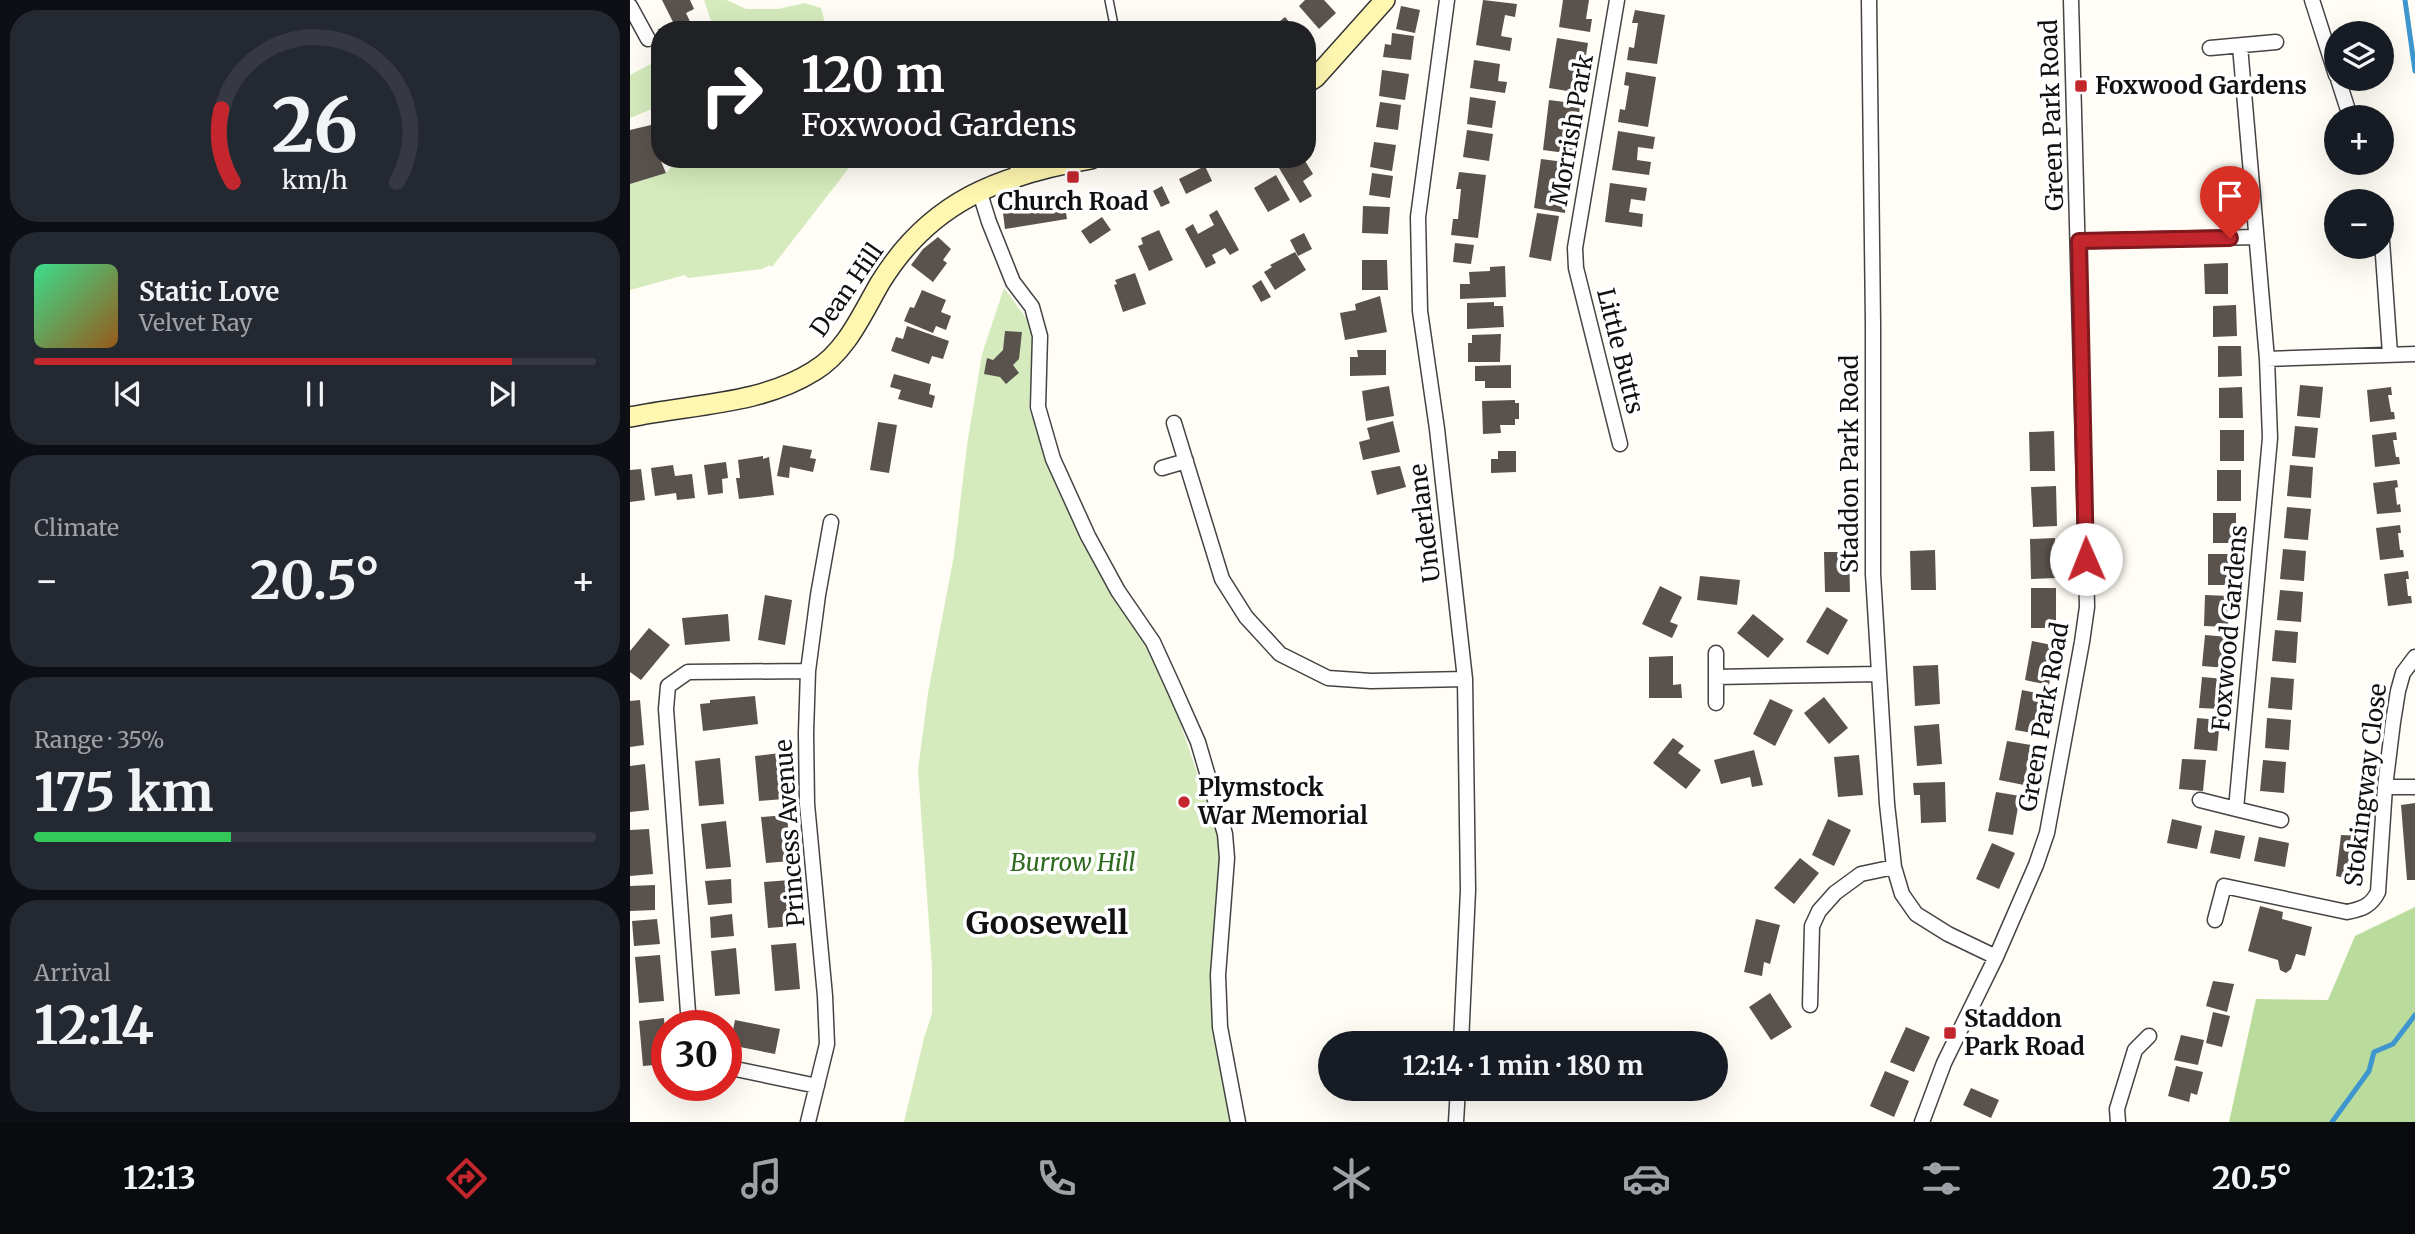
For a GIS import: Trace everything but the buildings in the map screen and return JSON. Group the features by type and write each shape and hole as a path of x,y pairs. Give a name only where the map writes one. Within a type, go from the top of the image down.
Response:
{"street":[{"path":"1316,78 1385,0"},
{"name":"Underlane","path":"1447,0 1418,217 1420,312 1437,429 1465,679 1468,890 1462,1031"},
{"name":"Morrish Park","path":"1576,268 1575,248 1617,0"},
{"name":"Staddon Park Road","path":"1869,0 1873,575 1887,804 1894,867 1902,894 1916,914 1948,934 1996,957"},
{"name":"Green Park Road","path":"1922,1122 1944,1063 1996,957 2036,866 2047,833 2067,734 2087,607 2071,0"},
{"path":"2312,0 2324,37"},
{"path":"630,6 648,39"},
{"path":"2210,48 2276,42"},
{"name":"Foxwood Gardens","path":"2236,808 2270,438 2240,46"},
{"name":"Dean Hill","path":"630,417 739,399 791,383 816,370 844,345 894,261 945,211 1016,168"},
{"path":"979,190 1013,282 1032,307 1040,336 1038,407 1053,459 1088,536 1118,591 1153,642 1198,742 1225,834 1227,858 1219,975 1220,1027 1238,1122"},
{"path":"2079,241 2255,237"},
{"path":"2383,259 2390,354"},
{"name":"Little Butts","path":"1576,268 1619,444"},
{"path":"2266,359 2415,354"},
{"path":"1174,423 1222,579 1246,617 1280,654 1328,678 1371,681 1465,679"},
{"path":"1162,468 1186,461"},
{"name":"Princess Avenue","path":"808,1122 827,1044 807,804 808,671 831,522"},
{"path":"828,541 844,543"},
{"path":"1716,653 1716,703"},
{"name":"Stokingway Close","path":"2215,920 2224,886 2347,912 2365,908 2374,901 2378,892 2385,787 2398,691 2403,673 2415,657"},
{"path":"688,1010 666,709 668,686 688,672 808,671"},
{"path":"1716,677 1879,674"},
{"path":"2385,787 2415,786"},
{"path":"2200,800 2281,820"},
{"path":"1810,1005 1812,926 1819,911 1835,893 1861,874 1894,867"},
{"path":"1794,978 1811,979"},
{"path":"2118,1122 2117,1109 2135,1050 2149,1036"},
{"path":"742,1070 817,1086"},
{"path":"1456,1122 1457,1101"}],"lane":[{"path":"1109,0 1113,21"}],"green space":[{"path":"704,0 727,0 746,9 778,9 805,3 821,8 825,21 711,21"},
{"path":"651,64 651,109 630,118 630,75"},
{"path":"670,168 849,168 772,267 770,265 762,269 688,278 685,275 630,290 630,184 666,173"},
{"name":"Burrow Hill","path":"1004,288 1027,319 1033,340 1029,409 1080,537 1118,606 1144,640 1174,705 1218,834 1220,855 1215,938 1232,1122 904,1122 932,1013 932,967 918,770 928,693 954,555 967,445 982,354"},
{"path":"2415,907 2415,1122 2229,1122 2256,999 2328,1000 2355,936"}],"waterway":[{"path":"2405,0 2415,71"},
{"path":"2332,1122 2369,1071 2374,1052 2393,1044 2415,1015"}],"place":[{"name":"Foxwood Gardens","path":"2081,86"},
{"name":"Church Road","path":"1073,177"},
{"name":"Plymstock War Memorial","path":"1184,802"},
{"name":"Staddon Park Road","path":"1950,1033"}],"district":[{"name":"Goosewell","path":"1047,923"}],"route":[{"path":"2086,559 2079,241 2230,238"}]}
